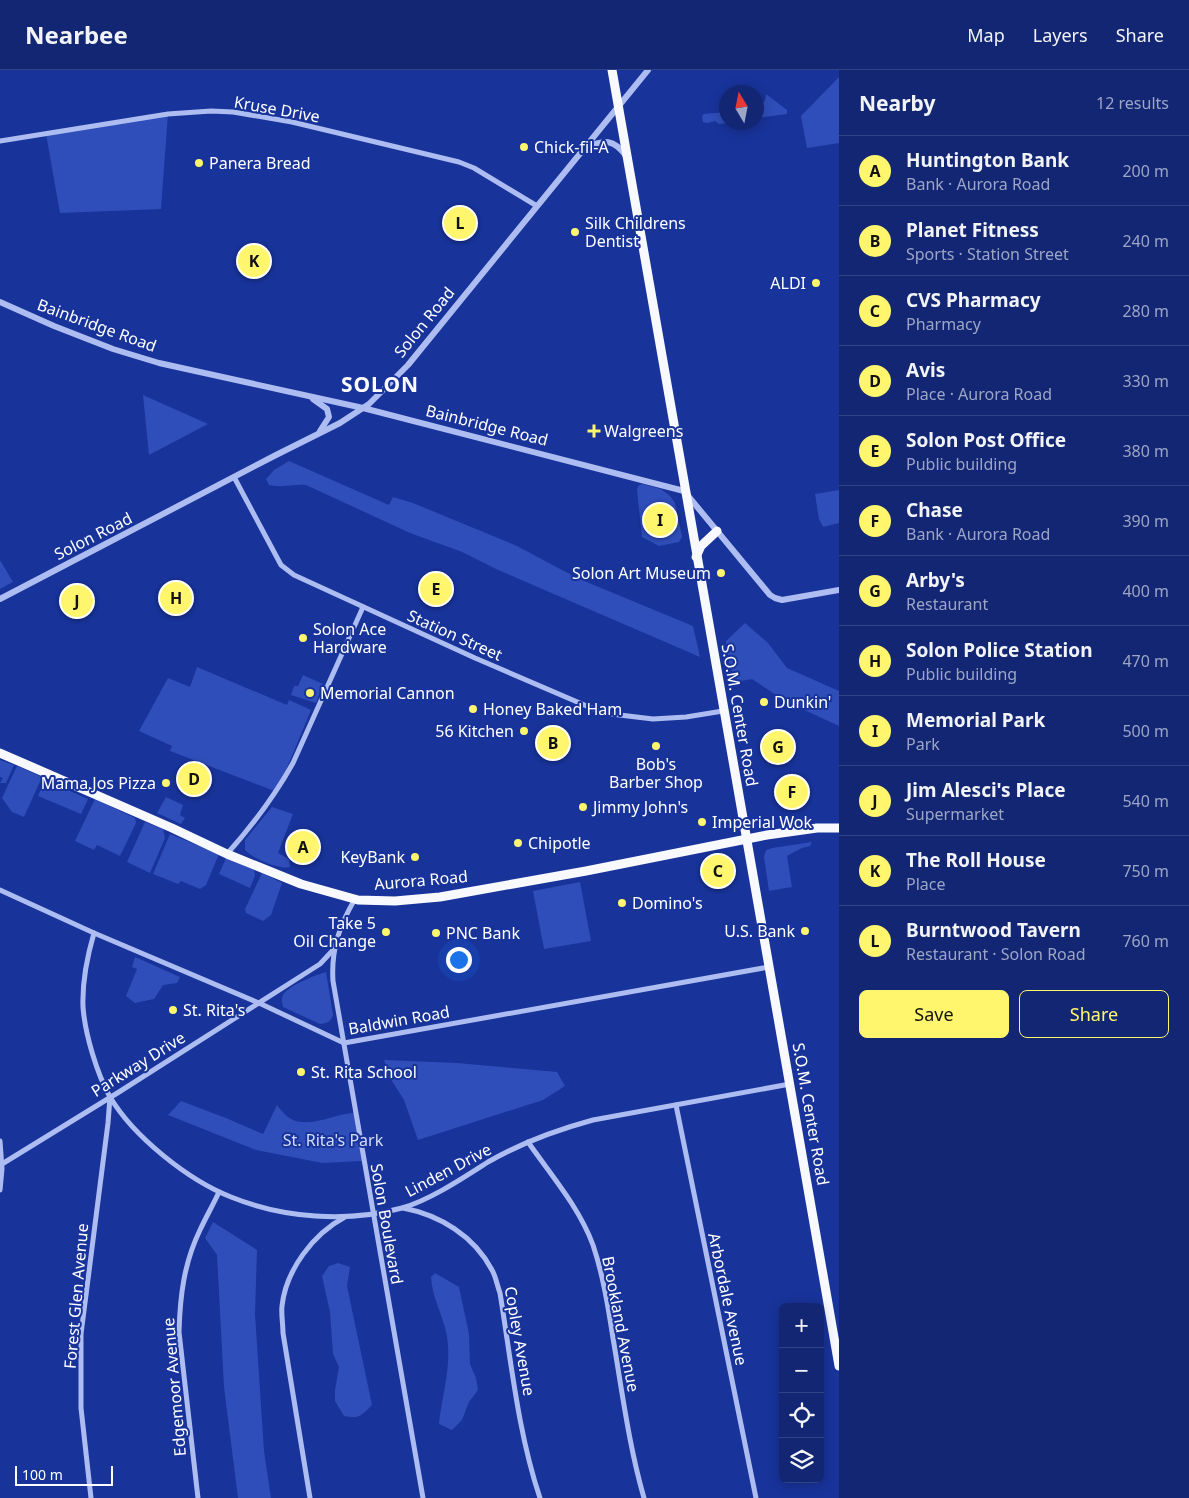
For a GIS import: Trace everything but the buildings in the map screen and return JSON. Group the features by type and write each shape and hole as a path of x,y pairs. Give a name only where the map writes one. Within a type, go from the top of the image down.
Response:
{"main road":[{"name":"S.O.M. Center Road","path":"612,70 723,711 836,1333 839,1366"},
{"path":"696,558 701,546 717,531"},
{"name":"Aurora Road","path":"0,754 172,828 227,854 301,884 355,899 395,901 440,897 586,871 747,839 817,828 839,828"}],"street":[{"name":"Solon Road","path":"0,599 340,423 363,408 408,365 648,70"},
{"name":"Kruse Drive","path":"0,141 168,114 211,112 242,114 292,122 459,162 474,168 536,206"},
{"path":"583,150 597,142 614,143 626,156"},
{"name":"Bainbridge Road","path":"0,302 54,326 116,350 159,363 363,408 684,491"},
{"path":"303,394 320,402 327,409 329,417 325,426 318,434"},
{"name":"Station Street","path":"234,477 281,565 294,575 603,713 653,719 723,711"},
{"path":"684,491 763,589 775,598 782,600 839,590"},
{"path":"227,854 250,829 282,783 363,607"},
{"name":"Baldwin Road","path":"0,890 94,933 259,1003 344,1043 769,967"},
{"name":"Solon Boulevard","path":"355,899 341,928 334,949 332,981 422,1498"},
{"name":"Linden Drive","path":"94,933 84,977 83,1008 88,1040 110,1097 134,1128 170,1161 187,1173 219,1192 259,1207 285,1213 347,1216 372,1214 403,1208 434,1194 528,1142 566,1127 593,1120 790,1084"},
{"name":"Parkway Drive","path":"2,1164 320,964 334,949"},
{"name":"Forest Glen Avenue","path":"91,1498 82,1408 81,1334 110,1097"},
{"name":"Arbordale Avenue","path":"676,1105 756,1498"},
{"path":"0,1141 2,1164 0,1190"},
{"name":"Brookland Avenue","path":"528,1142 572,1204 593,1245 607,1300 627,1423 644,1498"},
{"name":"Edgemoor Avenue","path":"198,1498 179,1332 180,1309 182,1283 188,1258 199,1230 219,1192"},
{"name":"Copley Avenue","path":"403,1208 416,1210 442,1221 463,1234 481,1252 493,1272 500,1293 524,1439 540,1498"},
{"path":"310,1498 283,1333 282,1306 288,1283 300,1258 332,1224 347,1216"}],"green space":[{"path":"839,77 839,143 807,148 801,116"},
{"path":"766,94 787,110 787,114 764,117"},
{"path":"719,113 719,124 715,121 703,122 702,116 704,114"},
{"path":"168,114 161,209 60,213 46,134"},
{"path":"143,395 208,424 149,455"},
{"path":"289,461 389,505 393,497 413,503 517,546 577,578 693,626 700,657 496,569 462,552 410,533 306,485 269,485 266,479 274,470"},
{"path":"642,484 661,489 675,503 682,537 679,542 659,546 642,537 637,490 638,486"},
{"path":"839,490 839,523 823,527 819,519 815,494"},
{"path":"0,560 13,582 0,589"},
{"path":"745,623 768,643 787,668 839,691 839,726 785,701 752,679 736,682 729,663 726,641"},
{"path":"197,667 287,705 289,700 311,710 277,792 170,751 172,746 139,731 168,678 190,687"},
{"path":"303,675 323,684 316,703 291,695 294,686 298,686"},
{"path":"0,760 14,765 6,783 0,783 3,778 0,777"},
{"path":"17,766 42,777 24,817 12,812 2,798"},
{"path":"45,780 88,799 81,814 38,796"},
{"path":"166,797 183,805 180,815 185,818 181,824 157,813"},
{"path":"95,799 135,818 136,823 120,856 97,845 94,850 75,841"},
{"path":"272,807 293,814 278,853 289,859 290,867 279,867 266,863 245,850 245,840"},
{"path":"145,822 163,829 165,838 150,873 127,862"},
{"path":"170,834 219,854 206,885 200,889 181,881 178,884 153,874"},
{"path":"812,842 810,846 787,856 792,887 769,891 764,857 766,850"},
{"path":"226,858 254,870 255,876 250,888 219,874"},
{"path":"262,873 282,883 271,915 263,921 246,913 245,909"},
{"path":"580,882 591,941 544,949 533,891"},
{"path":"135,957 180,977 177,983 163,985 154,999 135,1003 126,996 137,969 132,967"},
{"path":"326,972 333,1015 330,1021 320,1024 283,1007 283,995 290,988 302,981"},
{"path":"384,1060 457,1063 557,1072 565,1086 543,1100 418,1140 404,1100 390,1078"},
{"name":"St. Rita's Park","path":"181,1101 263,1134 277,1105 288,1117 295,1121 304,1122 354,1113 363,1161 322,1163 256,1150 168,1115"},
{"path":"213,1222 257,1250 255,1314 264,1451 271,1498 238,1498 224,1387 217,1255 205,1238"},
{"path":"338,1263 350,1267 347,1286 372,1405 357,1417 344,1416 335,1401 339,1367 333,1354 330,1312 322,1276 329,1266"},
{"path":"435,1273 459,1287 469,1334 470,1364 476,1378 478,1390 469,1402 462,1420 452,1430 439,1424 448,1367 448,1344 432,1284 431,1277"}],"place":[{"name":"Chick-fil-A","path":"524,147"},
{"name":"Panera Bread","path":"199,163"},
{"name":"Burntwood Tavern","path":"460,223"},
{"name":"Silk Childrens Dentist","path":"575,232"},
{"name":"The Roll House","path":"254,261"},
{"name":"ALDI","path":"816,283"},
{"name":"Walgreens","path":"594,431"},
{"name":"Memorial Park","path":"660,520"},
{"name":"Solon Art Museum","path":"721,573"},
{"name":"Solon Post Office","path":"436,589"},
{"name":"Solon Police Station","path":"176,598"},
{"name":"Jim Alesci's Place","path":"77,601"},
{"name":"Solon Ace Hardware","path":"303,638"},
{"name":"Memorial Cannon","path":"310,693"},
{"name":"Dunkin'","path":"764,702"},
{"name":"Honey Baked Ham","path":"473,709"},
{"name":"56 Kitchen","path":"524,731"},
{"name":"Planet Fitness","path":"553,743"},
{"name":"Bob's Barber Shop","path":"656,746"},
{"name":"Arby's","path":"778,747"},
{"name":"Avis","path":"194,779"},
{"name":"Mama Jos Pizza","path":"166,783"},
{"name":"Chase","path":"792,792"},
{"name":"Jimmy John's","path":"583,807"},
{"name":"Imperial Wok","path":"702,822"},
{"name":"Chipotle","path":"518,843"},
{"name":"Huntington Bank","path":"303,847"},
{"name":"KeyBank","path":"415,857"},
{"name":"CVS Pharmacy","path":"718,871"},
{"name":"Domino's","path":"622,903"},
{"name":"U.S. Bank","path":"805,931"},
{"name":"Take 5 Oil Change","path":"386,932"},
{"name":"PNC Bank","path":"436,933"},
{"name":"St. Rita's","path":"173,1010"},
{"name":"St. Rita School","path":"301,1072"}],"district":[{"name":"SOLON","path":"380,385"}]}
